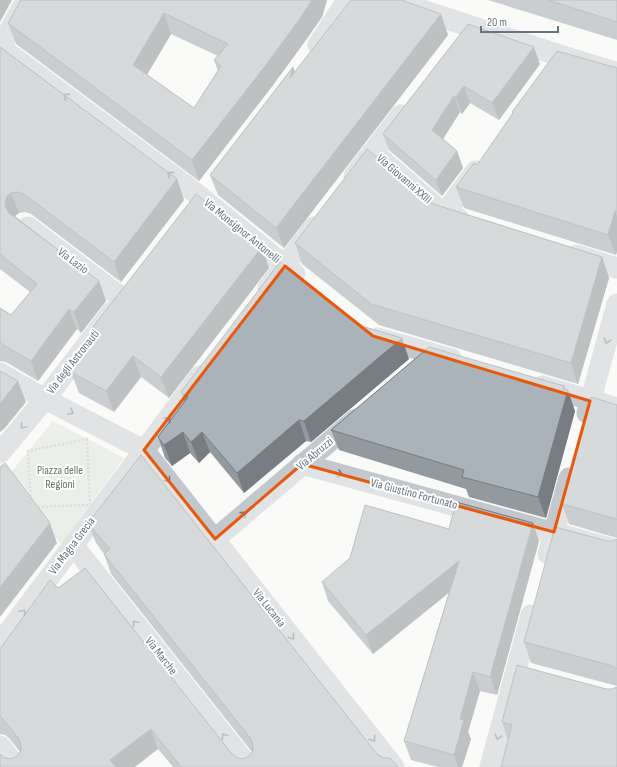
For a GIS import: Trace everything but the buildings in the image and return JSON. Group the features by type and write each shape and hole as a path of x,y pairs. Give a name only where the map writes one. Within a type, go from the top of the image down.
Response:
{"street":[{"path":"0,47 26,0"},
{"path":"307,59 326,34 347,0"},
{"path":"390,0 470,26 556,62 617,73"},
{"path":"456,45 470,26"},
{"name":"Via Monsignor Antonelli","path":"0,47 201,197 308,285"},
{"path":"343,190 412,102"},
{"name":"Via Giovanni XXIII","path":"372,152 444,214 474,223"},
{"path":"444,214 486,157"},
{"path":"256,304 324,215"},
{"name":"Via Lazio","path":"24,224 127,292"},
{"path":"557,249 617,268"},
{"name":"Via degli Astronauti","path":"0,453 45,399 127,292"},
{"path":"582,430 617,304"},
{"path":"361,327 373,336 471,365"},
{"path":"416,369 434,354"},
{"name":"Via Magna Grecia","path":"0,643 212,361"},
{"path":"0,374 144,450"},
{"path":"523,381 617,408"},
{"name":"Via Abruzzi","path":"214,539 368,409"},
{"name":"Via Lucania","path":"144,450 394,767"},
{"path":"543,570 574,459"},
{"name":"Via Giustino Fortunato","path":"302,464 617,550"},
{"name":"Via Marche","path":"73,545 248,767"},
{"path":"490,767 537,594"},
{"path":"516,671 538,677"},
{"path":"0,746 17,767"}],"path":[{"path":"87,439 90,505 31,507 28,451 87,439"}],"highlighted area":[{"path":"285,266 373,336 590,401 554,532 302,464 215,539 144,450"}],"green space":[{"name":"Piazza delle Regioni","path":"53,421 124,458 61,544 8,476"}]}
